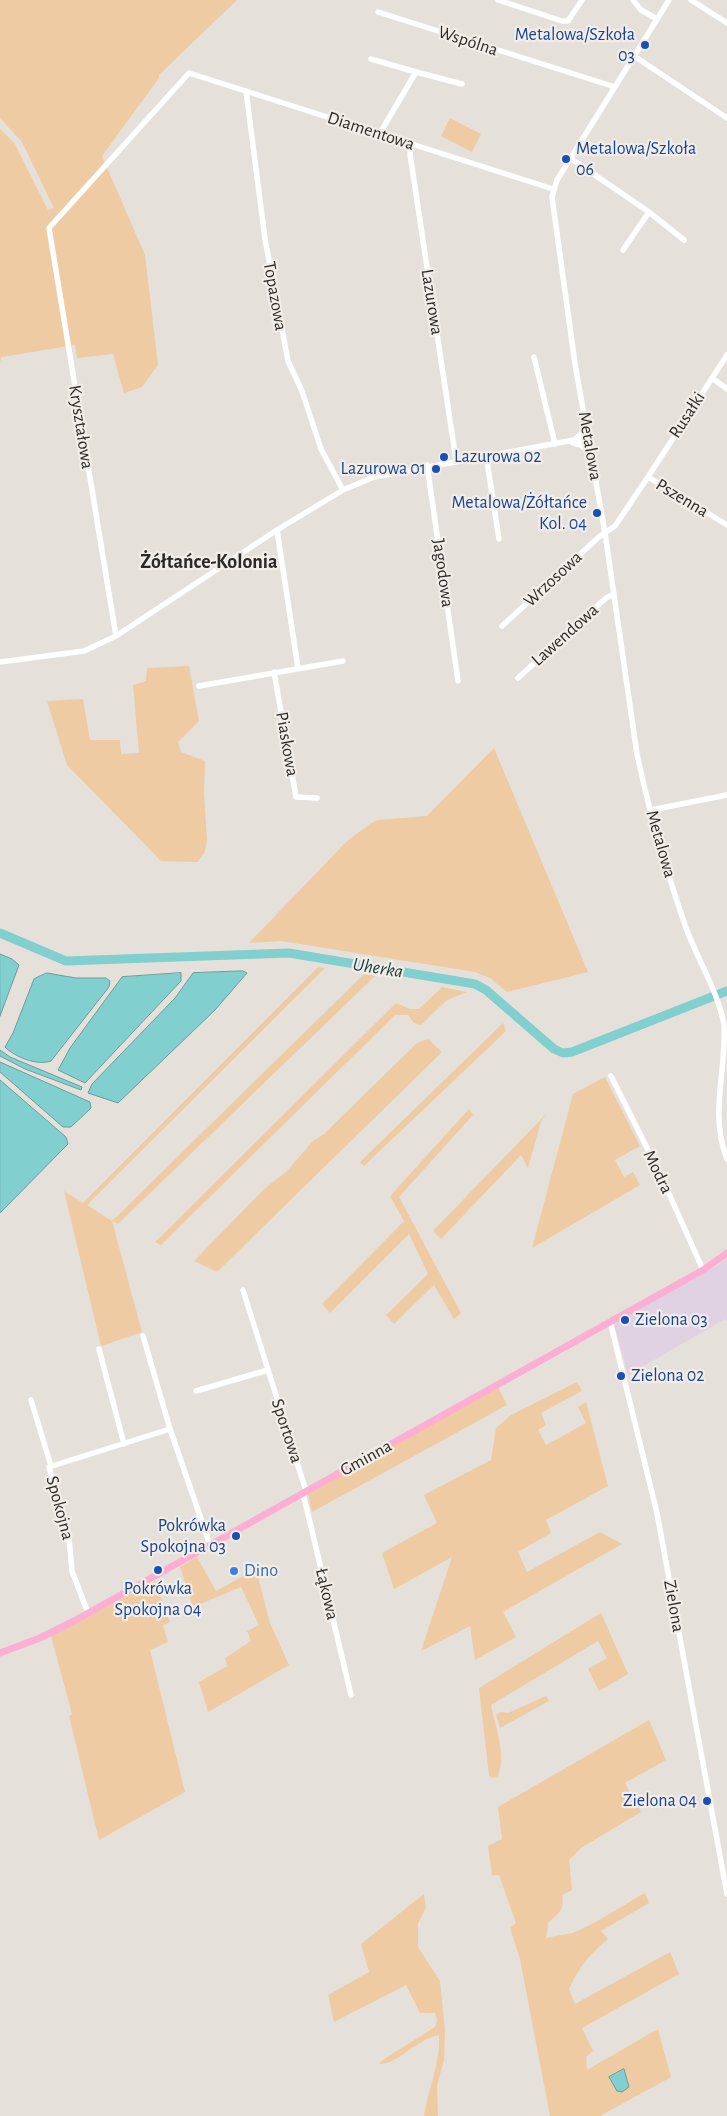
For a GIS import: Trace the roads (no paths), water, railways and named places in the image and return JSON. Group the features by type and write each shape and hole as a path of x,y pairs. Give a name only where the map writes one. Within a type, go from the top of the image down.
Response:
{"main road":[{"name":"Gminna","path":"0,1653 40,1638 88,1613 703,1270 727,1253"}],"street":[{"path":"498,0 562,21 568,21 582,0"},
{"path":"632,0 641,10 657,19"},
{"path":"553,189 570,158 669,0"},
{"path":"691,0 727,23"},
{"name":"Wspólna","path":"378,12 615,87"},
{"path":"634,56 727,118"},
{"path":"371,59 462,84"},
{"path":"380,134 416,72"},
{"name":"Diamentowa","path":"55,219 189,73 553,189"},
{"name":"Topazowa","path":"246,91 265,240 288,361 302,391 321,449 343,490"},
{"name":"Lazurowa","path":"411,143 410,154 456,460"},
{"path":"570,158 649,212 684,240"},
{"name":"Metalowa","path":"553,189 575,364 605,533 636,748 651,810 685,925 719,1001 727,1040 719,1126 727,1159"},
{"path":"623,250 649,212"},
{"name":"Kryształowa","path":"55,219 49,228 116,636"},
{"name":"Rusałki","path":"648,477 727,355"},
{"path":"534,357 555,444"},
{"path":"712,378 727,389"},
{"path":"574,440 582,433 586,424"},
{"path":"0,662 84,652 116,636 277,530 343,490 388,473 574,440 589,441"},
{"path":"581,445 589,441"},
{"path":"566,442 581,445 592,455"},
{"path":"486,455 499,539"},
{"name":"Jagodowa","path":"427,465 458,681"},
{"name":"Pszenna","path":"605,533 616,526 648,477 727,525"},
{"path":"277,530 298,668"},
{"name":"Wrzosowa","path":"502,626 605,533"},
{"name":"Lawendowa","path":"518,678 606,598 614,594"},
{"path":"199,686 343,661"},
{"name":"Piaskowa","path":"274,672 296,797 316,798"},
{"path":"651,810 727,794"},
{"name":"Modra","path":"610,1076 669,1194 703,1270"},
{"name":"Sportowa","path":"243,1290 304,1492"},
{"name":"Zielona","path":"610,1321 658,1513 727,1894"},
{"path":"143,1336 170,1429 210,1545"},
{"path":"99,1349 124,1444"},
{"path":"196,1391 268,1370"},
{"path":"31,1400 51,1466"},
{"name":"Spokojna","path":"88,1613 72,1571 69,1538 49,1467 170,1429"},
{"name":"Łąkowa","path":"304,1492 351,1695"}],"water":[{"path":"0,954 12,959 19,965 0,1016"},
{"path":"243,971 247,973 215,1010 118,1103 88,1093 92,1084 175,998 193,973"},
{"path":"47,973 76,978 106,978 110,981 109,987 51,1061 39,1062 20,1057 5,1047 13,1033 34,979"},
{"path":"181,973 181,981 85,1083 58,1070 70,1048 122,977"},
{"path":"0,1050 10,1057 82,1087 81,1090 25,1069 0,1056"},
{"path":"0,1062 90,1102 91,1108 71,1127 63,1127 0,1072"},
{"path":"0,1080 66,1137 68,1144 0,1213"},
{"path":"624,2069 629,2087 622,2092 617,2091 609,2077"}],"waterway":[{"name":"Uherka","path":"0,933 66,961 289,953 475,984 486,990 554,1049 563,1053 572,1052 727,991"}],"place":[{"name":"Metalowa/Szkoła 03","path":"645,45"},
{"name":"Metalowa/Szkoła 06","path":"566,159"},
{"name":"Lazurowa 02","path":"444,457"},
{"name":"Lazurowa 01","path":"436,469"},
{"name":"Metalowa/Żółtańce Kol. 04","path":"597,513"},
{"name":"Zielona 03","path":"625,1320"},
{"name":"Zielona 02","path":"621,1376"},
{"name":"Pokrówka Spokojna 03","path":"236,1536"},
{"name":"Pokrówka Spokojna 04","path":"158,1570"},
{"name":"Dino","path":"234,1571"},
{"name":"Zielona 04","path":"707,1801"}],"district":[{"name":"Żółtańce-Kolonia","path":"209,562"}]}
